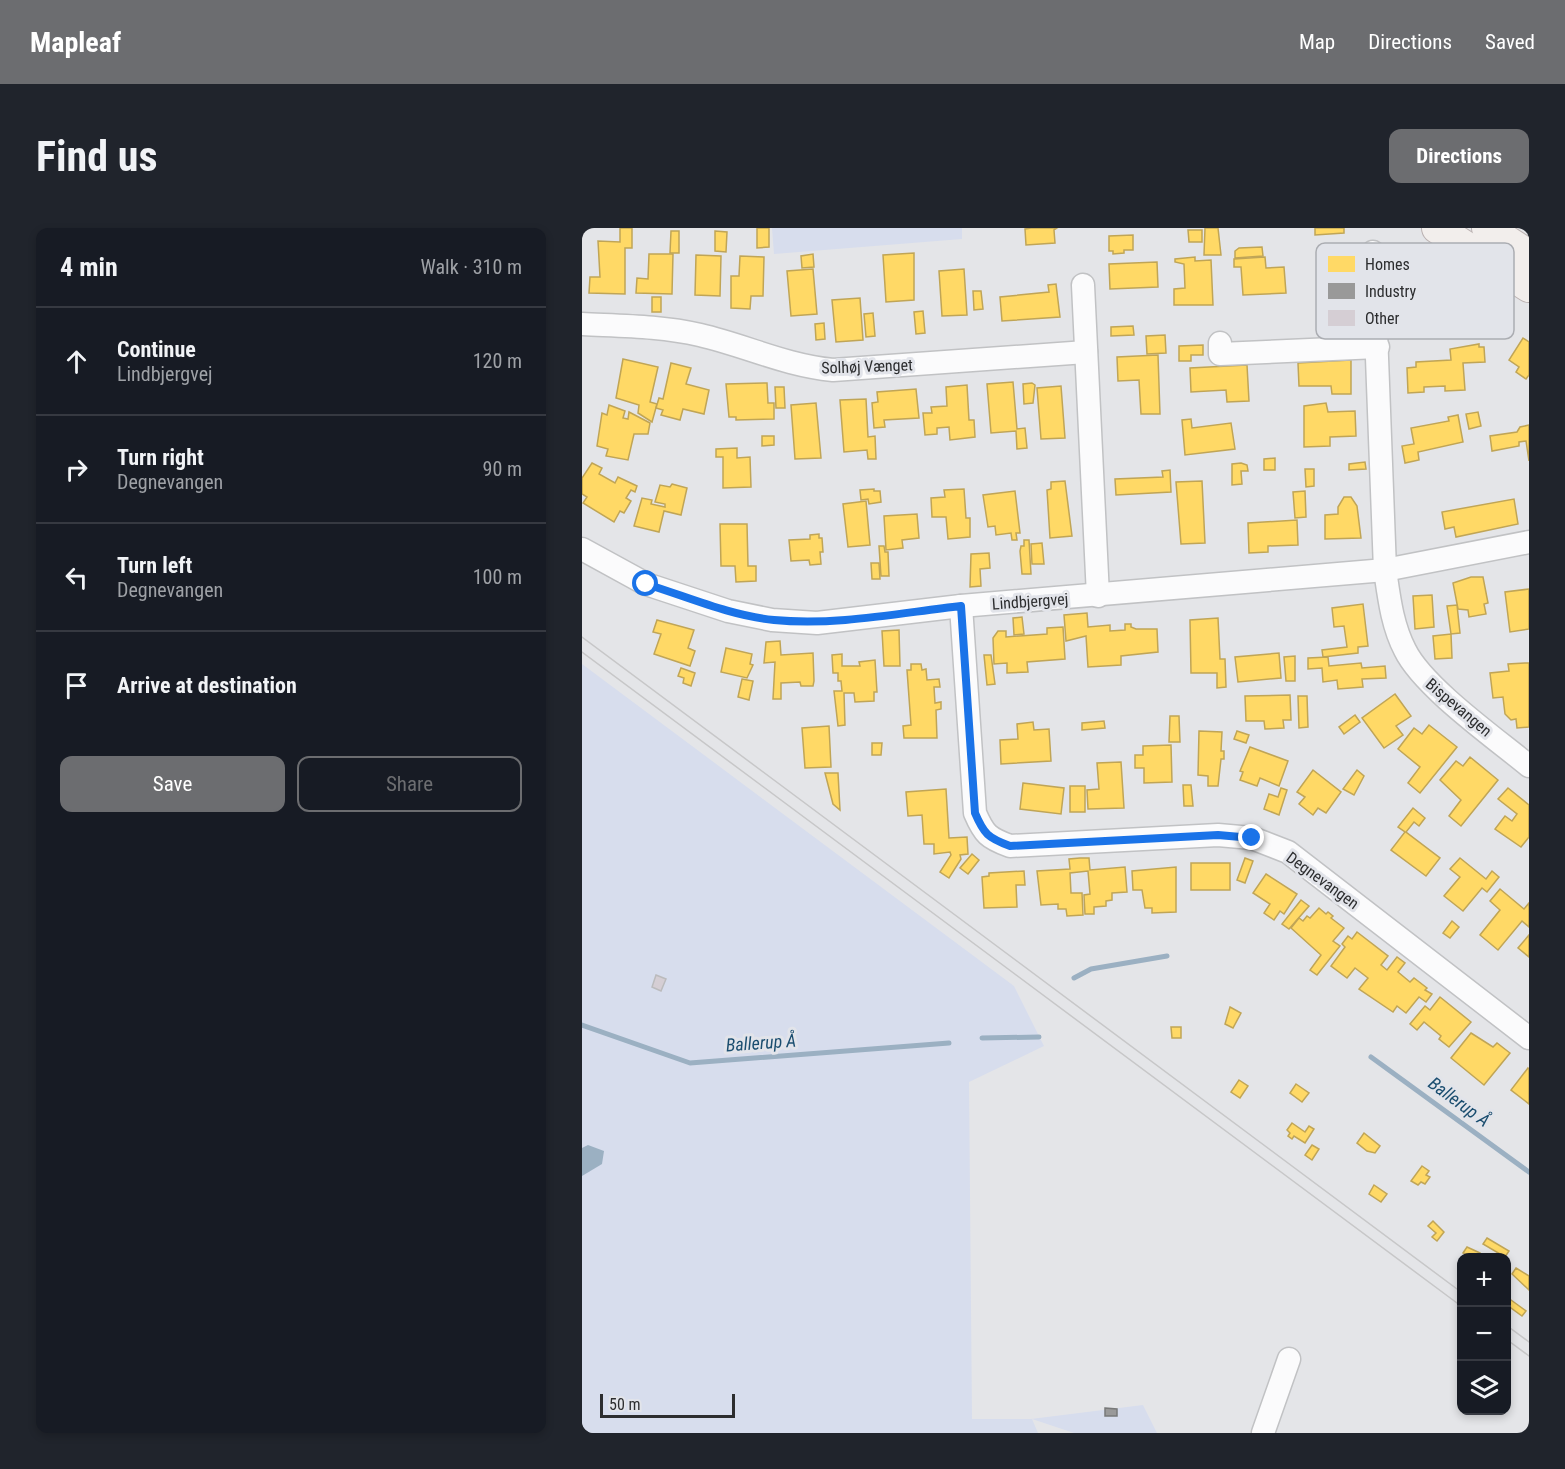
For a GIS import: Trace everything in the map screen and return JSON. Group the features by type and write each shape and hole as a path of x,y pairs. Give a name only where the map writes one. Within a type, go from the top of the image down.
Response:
{"main road":[{"path":"1437,228 1460,243"},
{"path":"1487,228 1510,243"},
{"path":"1514,245 1529,255"},
{"path":"1514,277 1529,287"}],"street":[{"path":"1083,285 1098,596"},
{"name":"Solhøj Vænget","path":"582,324 672,330 701,335 799,366 833,370 1086,352"},
{"path":"1378,339 1384,570"},
{"path":"1220,343 1220,354 1378,347"},
{"name":"Lindbjergvej","path":"582,549 646,584 728,611 772,620 817,623 961,606 1384,570 1529,542"},
{"name":"Bispevangen","path":"1384,570 1392,615 1404,650 1420,674 1529,766"},
{"name":"Degnevangen","path":"961,606 975,813 981,828 991,839 1010,846 1218,835 1252,838 1288,852 1529,1038"},
{"path":"1263,1433 1288,1359"}],"shaded area":[{"path":"772,228 962,228 962,239 774,254"},
{"path":"582,664 1014,986 1044,1046 969,1082 972,1419 1031,1419 1143,1405 1157,1433 1074,1433 1032,1419 1038,1433 582,1433"},
{"path":"588,1145 604,1151 602,1164 582,1176 582,1148"}],"building: Homes":[{"path":"620,228 632,228 632,248 625,248 625,294 589,293 590,277 600,277 598,241 620,242"},
{"path":"757,228 769,228 769,247 757,248"},
{"path":"1057,228 1054,230 1055,243 1026,245 1025,229"},
{"path":"1205,228 1218,228 1221,255 1204,255"},
{"path":"1315,228 1344,228 1344,233 1315,235"},
{"path":"1188,230 1202,230 1202,242 1189,242"},
{"path":"671,231 679,231 679,253 670,253"},
{"path":"715,231 727,232 726,252 715,251"},
{"path":"1133,235 1133,250 1113,254 1113,251 1109,251 1109,236"},
{"path":"1262,247 1263,256 1235,258 1235,251 1239,248"},
{"path":"914,253 914,300 886,302 883,255"},
{"path":"649,254 673,254 672,294 636,293 637,278 648,279"},
{"path":"813,254 814,267 802,268 801,256"},
{"path":"696,255 721,256 720,296 695,295"},
{"path":"740,256 764,257 763,296 751,296 750,309 731,308 731,276 739,276"},
{"path":"1195,257 1195,261 1211,260 1213,305 1174,305 1174,289 1185,288 1184,264 1175,262 1175,259"},
{"path":"1265,257 1266,268 1284,267 1286,293 1243,295 1241,267 1234,267 1234,259"},
{"path":"1157,262 1158,287 1110,289 1109,264"},
{"path":"813,269 817,314 791,316 787,271"},
{"path":"964,269 967,315 942,316 939,271"},
{"path":"1056,284 1060,317 1002,321 1000,297 1049,292 1048,285"},
{"path":"973,291 981,291 983,309 974,310"},
{"path":"652,297 661,297 661,312 652,312"},
{"path":"860,298 863,340 836,342 832,300"},
{"path":"923,311 925,333 916,334 914,312"},
{"path":"873,313 875,336 866,337 864,314"},
{"path":"824,323 825,339 816,340 815,324"},
{"path":"1133,326 1134,335 1111,336 1111,327"},
{"path":"1165,335 1166,353 1147,354 1146,336"},
{"path":"1523,338 1529,342 1529,375 1526,379 1516,372 1519,367 1509,360"},
{"path":"1479,344 1479,347 1484,347 1485,362 1463,363 1465,390 1445,391 1445,386 1424,387 1424,392 1408,393 1407,368 1416,367 1416,362 1451,360 1450,349"},
{"path":"1203,345 1203,355 1191,355 1191,361 1179,361 1179,346"},
{"path":"1158,355 1160,414 1141,414 1139,380 1118,381 1117,357"},
{"path":"623,359 658,367 650,402 657,404 652,422 638,413 639,405 616,398"},
{"path":"1351,360 1351,394 1332,394 1331,386 1299,386 1298,363"},
{"path":"671,363 691,368 686,384 709,390 704,414 683,409 680,420 661,415 663,410 656,408 659,398 663,399"},
{"path":"1247,365 1249,401 1227,402 1226,390 1191,392 1190,368"},
{"path":"1013,382 1017,429 1025,428 1027,448 1017,449 1016,431 991,433 987,384"},
{"path":"767,383 768,403 774,403 774,419 736,420 736,417 729,417 726,384"},
{"path":"1023,384 1035,385 1033,403 1024,404"},
{"path":"967,385 969,420 974,420 975,437 950,440 949,427 937,428 937,434 925,435 923,413 932,413 931,407 947,406 946,387"},
{"path":"1061,386 1065,438 1041,439 1037,388"},
{"path":"775,387 784,387 785,408 776,408"},
{"path":"916,389 919,418 884,420 885,427 874,428 872,403 878,402 877,392"},
{"path":"866,399 868,437 875,436 876,459 868,459 867,450 844,452 840,400"},
{"path":"816,403 821,458 795,459 791,405"},
{"path":"1326,403 1328,412 1355,411 1356,436 1330,437 1330,446 1304,447 1304,406"},
{"path":"609,405 625,411 623,418 628,419 629,412 650,423 648,434 634,434 628,460 606,456 608,449 597,446 602,413 607,415"},
{"path":"1478,412 1481,426 1469,429 1466,414"},
{"path":"1458,415 1463,442 1418,452 1419,460 1405,463 1402,446 1414,444 1411,428 1449,421 1448,417"},
{"path":"1191,419 1192,428 1231,423 1235,449 1185,455 1182,420"},
{"path":"1529,425 1529,461 1526,441 1519,442 1519,446 1492,451 1490,436 1517,432 1520,427"},
{"path":"762,436 774,436 774,445 762,446"},
{"path":"737,448 737,458 750,457 751,487 723,488 723,457 716,457 716,449"},
{"path":"1275,458 1275,470 1264,470 1264,459"},
{"path":"1365,462 1366,469 1349,470 1349,464"},
{"path":"592,463 602,468 599,474 615,483 618,477 637,486 635,492 631,490 626,498 631,501 624,513 620,511 614,522 583,503 587,497 582,494 582,478"},
{"path":"1232,464 1247,465 1248,471 1241,471 1242,484 1232,485"},
{"path":"1305,469 1314,469 1314,486 1306,487"},
{"path":"1170,470 1171,492 1116,495 1115,479 1163,477 1162,471"},
{"path":"1065,481 1072,536 1050,538 1047,490 1051,489 1051,482"},
{"path":"1202,481 1205,543 1181,544 1176,482"},
{"path":"672,484 687,488 681,515 664,511 659,532 634,526 642,498 652,500 651,504 665,507 665,504 655,502 660,485 670,487"},
{"path":"874,489 874,491 880,491 881,502 869,504 868,499 861,500 860,490"},
{"path":"964,489 966,518 970,518 970,537 948,539 946,517 932,517 931,498 945,497 944,490"},
{"path":"1015,491 1020,533 1016,533 1017,540 1012,540 1011,533 996,535 995,526 988,527 983,495"},
{"path":"1305,491 1306,517 1295,518 1293,492"},
{"path":"1344,497 1351,497 1357,506 1361,538 1325,539 1325,515 1338,514 1338,507"},
{"path":"1514,499 1518,524 1456,537 1454,527 1445,529 1442,512"},
{"path":"866,501 870,545 848,547 843,504"},
{"path":"917,514 919,538 902,540 903,548 886,550 884,516"},
{"path":"1297,520 1298,545 1268,546 1268,552 1249,553 1248,523"},
{"path":"720,524 747,524 748,566 756,566 756,581 736,582 735,566 721,566"},
{"path":"819,534 819,538 822,538 823,552 820,552 821,564 810,565 809,560 791,561 789,540 810,539 810,535"},
{"path":"1024,540 1029,540 1031,574 1022,574 1020,551 1021,546 1024,546"},
{"path":"1042,543 1044,564 1032,564 1031,544"},
{"path":"879,546 884,546 885,552 888,552 889,576 881,576"},
{"path":"989,553 990,568 980,569 981,586 970,587 971,554"},
{"path":"871,563 879,563 880,579 872,579"},
{"path":"1471,577 1483,577 1488,603 1484,604 1486,614 1469,617 1468,610 1458,609 1453,583"},
{"path":"1529,589 1529,629 1510,632 1505,592"},
{"path":"1432,595 1434,627 1415,629 1413,596"},
{"path":"1363,604 1368,646 1358,647 1358,653 1323,657 1322,650 1347,647 1344,626 1334,627 1332,608"},
{"path":"1457,605 1460,633 1451,634 1447,606"},
{"path":"1087,613 1088,627 1110,625 1110,631 1125,630 1125,624 1131,624 1131,627 1136,629 1157,629 1158,652 1121,656 1121,665 1088,667 1086,636 1066,641 1064,615"},
{"path":"1022,617 1024,634 1014,635 1013,618"},
{"path":"1218,618 1220,659 1225,659 1226,687 1217,688 1217,673 1191,673 1190,620"},
{"path":"657,620 694,630 688,648 695,651 690,666 654,654 661,634 653,632"},
{"path":"1063,627 1065,659 1027,662 1028,672 1007,673 1007,663 994,664 993,638 998,631 1006,631 1006,637 1047,634 1047,628"},
{"path":"899,630 900,666 884,666 882,631"},
{"path":"1451,634 1452,658 1435,659 1433,636"},
{"path":"780,641 781,655 813,653 814,681 813,686 801,686 800,682 781,683 781,699 773,699 775,662 764,663 766,642"},
{"path":"726,648 752,654 750,664 753,665 747,678 721,672"},
{"path":"1279,653 1281,678 1238,682 1235,657"},
{"path":"842,654 842,666 860,666 859,662 875,660 877,692 874,692 874,701 855,702 854,693 844,693 845,725 838,726 834,691 842,691 838,673 833,673 832,655"},
{"path":"984,655 991,655 995,684 987,685"},
{"path":"1295,656 1295,681 1286,681 1284,657"},
{"path":"1328,657 1329,666 1361,663 1362,668 1385,666 1386,678 1362,679 1363,687 1338,689 1337,680 1323,682 1322,668 1308,669 1308,658"},
{"path":"1529,663 1529,727 1517,728 1516,719 1511,720 1505,714 1503,697 1493,698 1490,673 1509,671 1508,664"},
{"path":"911,664 921,664 922,670 926,669 927,680 939,679 940,687 934,687 935,703 941,702 941,709 936,710 937,738 904,738 903,726 911,725 907,670 911,670"},
{"path":"681,668 695,673 691,686 683,683 684,678 678,676"},
{"path":"742,679 753,681 749,700 738,697"},
{"path":"1395,694 1411,716 1396,726 1403,735 1384,748 1362,718"},
{"path":"1290,695 1291,720 1283,720 1284,728 1265,729 1264,721 1246,721 1245,696"},
{"path":"1298,696 1307,696 1308,727 1299,728"},
{"path":"1355,715 1360,722 1344,734 1339,727"},
{"path":"1170,716 1179,716 1180,742 1169,742"},
{"path":"1104,721 1105,728 1082,730 1082,723"},
{"path":"1033,722 1034,730 1049,729 1051,761 1001,764 1000,740 1018,739 1017,724"},
{"path":"1429,725 1457,747 1420,793 1408,783 1420,767 1398,749 1414,728 1422,734"},
{"path":"829,726 831,767 805,768 802,728"},
{"path":"1199,731 1222,732 1221,751 1224,751 1224,759 1221,759 1218,786 1208,786 1208,776 1198,775"},
{"path":"1237,731 1249,735 1246,743 1234,739"},
{"path":"872,743 882,743 881,755 872,755"},
{"path":"1171,745 1172,782 1144,783 1144,768 1135,768 1135,755 1143,755 1143,746"},
{"path":"1250,747 1288,761 1279,786 1260,778 1257,786 1240,780 1243,772 1240,771"},
{"path":"1470,757 1498,780 1461,826 1449,816 1461,800 1440,780 1456,761 1463,766"},
{"path":"1121,762 1124,808 1088,809 1087,790 1099,789 1097,763"},
{"path":"1313,770 1341,792 1326,813 1318,808 1313,815 1299,804 1305,797 1297,792"},
{"path":"1357,770 1364,776 1354,795 1343,789"},
{"path":"825,773 838,773 840,810 833,804"},
{"path":"1023,783 1064,788 1061,814 1020,809"},
{"path":"1183,785 1191,785 1193,806 1184,806"},
{"path":"1070,786 1085,786 1085,812 1070,812"},
{"path":"1281,788 1287,790 1279,815 1264,809 1269,794 1278,797"},
{"path":"1508,788 1529,805 1529,837 1521,847 1495,829 1505,816 1512,821 1517,814 1498,799"},
{"path":"946,789 949,838 967,837 968,854 960,855 961,859 949,878 940,872 951,855 950,852 934,854 934,844 924,844 922,815 908,816 906,792"},
{"path":"1413,808 1425,818 1419,826 1414,822 1406,832 1440,858 1426,876 1391,850 1405,832 1398,827"},
{"path":"972,854 979,860 968,874 960,868"},
{"path":"1089,858 1090,870 1125,867 1127,892 1112,893 1112,900 1106,901 1106,906 1094,907 1094,914 1085,914 1084,895 1090,894 1088,871 1070,873 1071,893 1082,893 1083,915 1067,916 1066,909 1058,909 1058,904 1041,905 1037,871 1070,869 1069,859"},
{"path":"1245,858 1253,861 1245,883 1237,880"},
{"path":"1460,858 1486,879 1492,871 1499,877 1487,892 1482,888 1463,911 1444,896 1460,877 1450,869"},
{"path":"1191,863 1230,863 1230,890 1191,890"},
{"path":"1176,867 1176,912 1152,913 1152,908 1145,908 1142,890 1133,890 1132,871"},
{"path":"1024,871 1025,885 1016,885 1017,907 984,908 982,877 989,876 989,873"},
{"path":"1266,874 1297,894 1284,914 1280,911 1274,920 1264,913 1270,904 1253,893"},
{"path":"1500,889 1524,909 1529,903 1529,927 1522,921 1498,950 1480,935 1500,910 1490,901"},
{"path":"1301,900 1309,906 1289,929 1282,924"},
{"path":"1319,908 1333,916 1331,918 1344,928 1333,941 1340,946 1317,975 1310,970 1321,955 1291,928 1299,918 1303,921 1307,916 1310,918"},
{"path":"1452,921 1459,927 1450,938 1443,933"},
{"path":"1357,932 1388,956 1381,965 1387,970 1397,957 1405,963 1398,972 1410,982 1414,978 1427,988 1425,990 1432,994 1426,1002 1419,997 1406,1013 1397,1006 1393,1012 1359,989 1368,978 1355,968 1347,978 1331,966 1345,947 1342,944 1348,936 1352,939"},
{"path":"1529,935 1529,957 1518,948"},
{"path":"1440,997 1471,1022 1449,1047 1439,1039 1441,1036 1424,1022 1417,1030 1410,1024 1425,1006 1430,1010"},
{"path":"1230,1007 1241,1013 1233,1028 1225,1024"},
{"path":"1171,1027 1181,1027 1181,1038 1172,1038"},
{"path":"1471,1033 1493,1047 1497,1043 1510,1053 1484,1085 1451,1058"},
{"path":"1529,1069 1529,1104 1511,1090"},
{"path":"1239,1080 1248,1086 1240,1098 1231,1092"},
{"path":"1296,1084 1309,1093 1302,1102 1290,1093"},
{"path":"1292,1123 1305,1132 1309,1126 1314,1129 1305,1143 1294,1136 1292,1139 1288,1136 1290,1133 1287,1130"},
{"path":"1364,1133 1380,1146 1375,1153 1367,1151 1357,1143"},
{"path":"1312,1145 1319,1149 1312,1160 1305,1155"},
{"path":"1422,1166 1429,1171 1426,1175 1430,1177 1425,1184 1421,1182 1418,1185 1411,1181"},
{"path":"1374,1185 1387,1194 1381,1202 1369,1194"},
{"path":"1433,1221 1444,1232 1437,1241 1432,1237 1436,1233 1428,1226"},
{"path":"1487,1238 1509,1251 1498,1253 1483,1244"},
{"path":"1467,1247 1480,1253 1463,1253"},
{"path":"1516,1268 1529,1276 1529,1290 1512,1274"},
{"path":"1511,1300 1526,1311 1522,1316 1511,1308"}],"building: Industry":[{"path":"1105,1408 1117,1409 1117,1416 1105,1416"}],"building: Other":[{"path":"656,975 666,979 661,991 652,987"}],"waterway":[{"name":"Ballerup Å","path":"1074,978 1091,969 1167,956"},
{"name":"Ballerup Å","path":"582,1025 690,1063 949,1043"},
{"path":"982,1038 1039,1037"},
{"name":"Ballerup Å","path":"1371,1057 1529,1172"}],"tram line":[{"path":"582,637 1457,1289"},
{"path":"582,652 1457,1303"},
{"path":"1511,1329 1529,1342"},
{"path":"1511,1343 1529,1356"}],"route":[{"path":"646,584 728,611 772,620 817,623 961,606 975,813 981,828 991,839 1010,846 1218,835 1252,838"}]}
